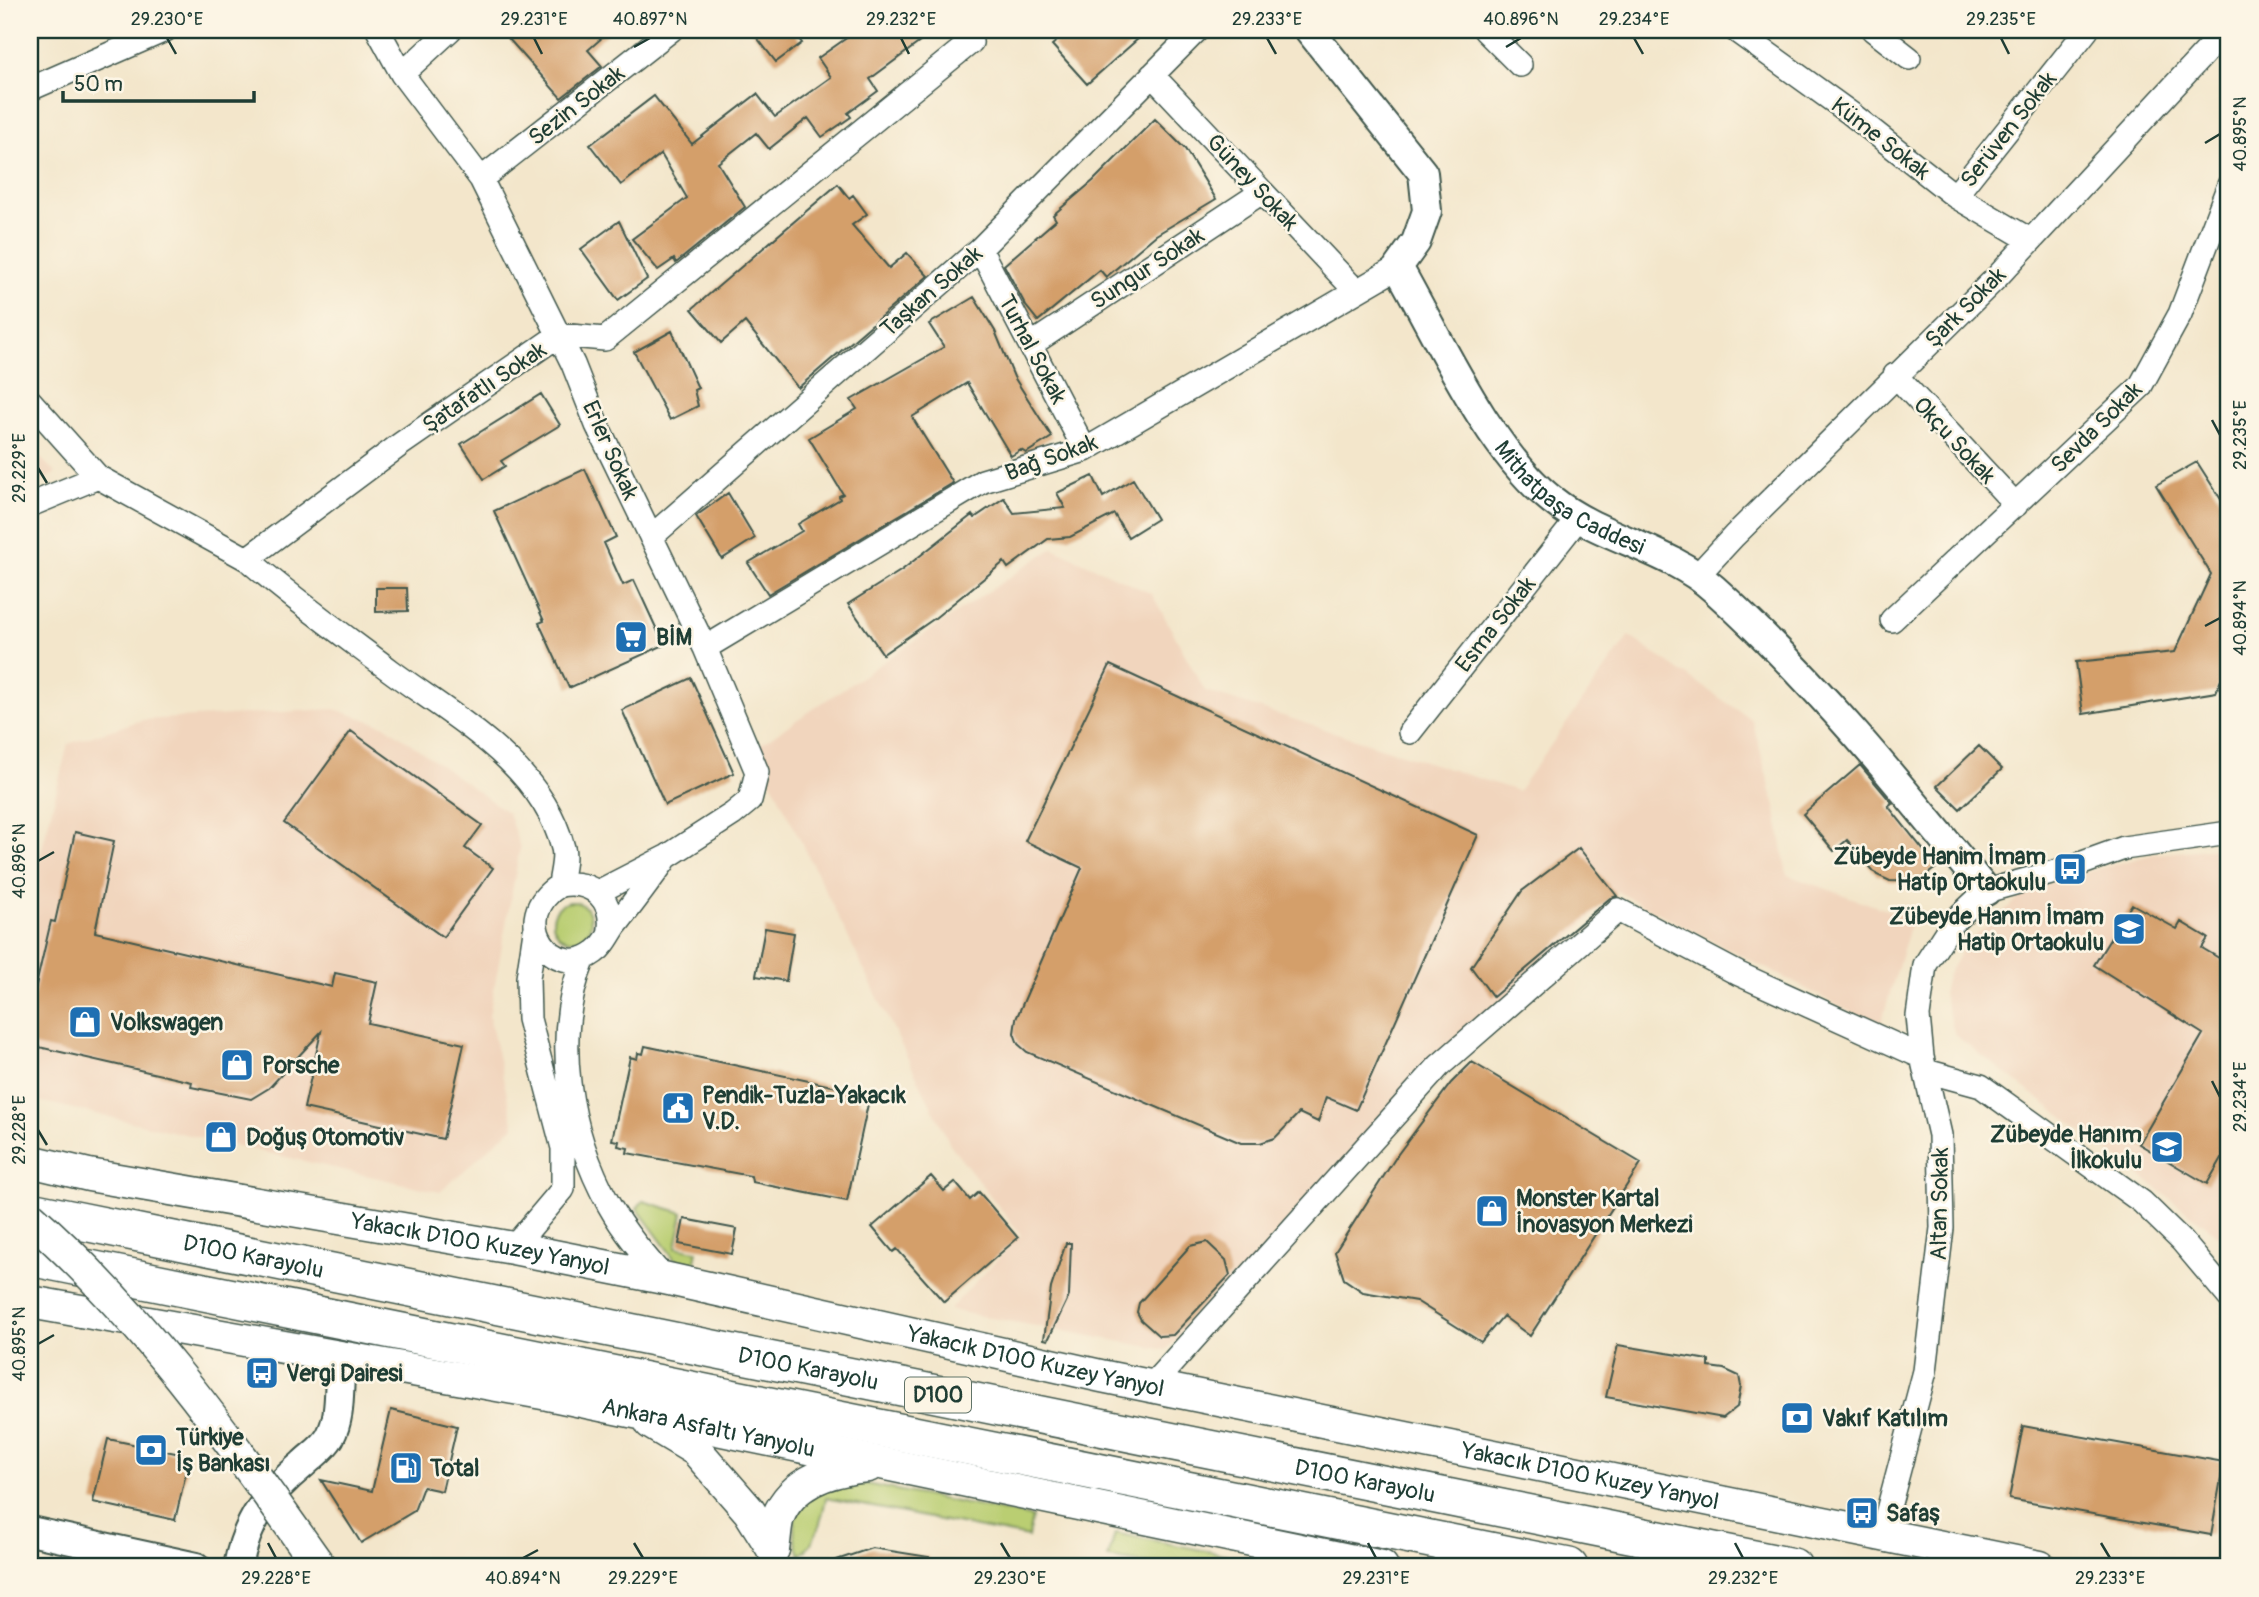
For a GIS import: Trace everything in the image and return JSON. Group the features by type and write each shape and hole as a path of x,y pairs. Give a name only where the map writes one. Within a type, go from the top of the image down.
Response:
{"highway":[{"name":"D100 Karayolu","path":"30,1211 1793,1567"},
{"name":"D100 Karayolu","path":"30,1257 1569,1567"}],"main road":[{"name":"Yakacık D100 Kuzey Yanyol","path":"30,1161 89,1175 513,1248 664,1278 1152,1385 1881,1537 2040,1567"},
{"path":"30,1217 90,1273 149,1336 320,1567"},
{"name":"Ankara Asfaltı Yanyolu","path":"30,1302 632,1411 1382,1567"},
{"path":"632,1411 696,1450 749,1511 777,1558"},
{"path":"777,1558 778,1517 791,1495 807,1483 841,1468 888,1465"}],"street":[{"path":"30,89 165,30"},
{"name":"Erler Sokak","path":"378,30 402,74 481,180 559,335 597,425 705,648 757,772 756,787 750,800 668,856"},
{"path":"402,74 450,30"},
{"name":"Sezin Sokak","path":"481,180 671,30"},
{"name":"Şatafatlı Sokak","path":"247,559 401,444 559,335 605,339 971,42 967,30"},
{"name":"Taşkan Sokak","path":"651,537 980,249 1196,30"},
{"path":"1309,30 1423,173 1427,211 1416,243 1398,267"},
{"path":"1485,30 1520,65"},
{"name":"Küme Sokak","path":"1735,30 1850,113 1955,196 2030,240"},
{"path":"1873,30 1909,58"},
{"name":"Serüven Sokak","path":"1955,196 2087,30"},
{"name":"Şark Sokak","path":"1696,577 1895,375 1997,276 2226,30"},
{"name":"Güney Sokak","path":"1152,75 1355,290"},
{"name":"Sevda Sokak","path":"1892,620 2140,387 2180,314 2229,185"},
{"name":"Sungur Sokak","path":"1032,344 1262,192"},
{"name":"Turhal Sokak","path":"980,249 1032,344 1085,450"},
{"name":"Bağ Sokak","path":"705,648 983,481 1085,450 1398,267"},
{"name":"Mithatpaşa Caddesi","path":"1398,267 1490,428 1509,455 1552,500 1696,577 1750,622 1855,731 1986,891"},
{"name":"Okçu Sokak","path":"1895,375 2016,505"},
{"path":"30,401 98,477 247,559 295,600 504,755 534,791 551,818 564,851 560,885"},
{"path":"30,505 98,477"},
{"name":"Esma Sokak","path":"1409,732 1580,516"},
{"path":"1986,891 2066,869 2124,848 2229,833"},
{"path":"598,892 668,856"},
{"path":"535,931 549,951 560,957 584,958 594,953 668,856"},
{"path":"513,1248 563,1189 563,1149 529,1019 528,978 540,903 560,885 573,883 598,892 610,911 609,935"},
{"name":"Altan Sokak","path":"1881,1537 1926,1371 1942,1228 1940,1135 1924,1064 1918,1016 1925,965 1952,923 1986,891"},
{"path":"1152,1385 1439,1066 1618,910 1740,974 1924,1064 1981,1086 2142,1202 2182,1241 2229,1297"},
{"path":"584,958 568,1008 565,1035 574,1108 586,1154 610,1206 632,1241 664,1278"},
{"path":"238,1567 246,1532 255,1514 268,1496 325,1446 332,1434 337,1418 337,1387 342,1357"},
{"path":"30,1531 196,1567"},
{"path":"30,1548 123,1567"}],"shaded area":[{"path":"30,448 56,473 30,487"},
{"path":"1053,548 1152,594 1205,691 1518,791 1629,636 1752,720 1775,806 1787,875 1912,919 1880,1027 1616,891 1166,1350 949,1310 1021,1235 950,1144 755,748"},
{"path":"334,709 386,726 508,813 520,848 489,1016 514,1126 440,1192 30,1099 30,897 68,744 142,720"},
{"name":"Zübeyde Hanım İlkokulu","path":"2229,847 2229,1243 1955,1035 1943,994 1947,976 1965,945 2025,893 2054,881 2154,854"}],"green space":[{"path":"572,902 585,908 591,921 585,934 572,940 559,934 553,921 559,908"},
{"path":"643,1201 683,1213 676,1247 697,1251 694,1265 676,1261 637,1208"},
{"path":"851,1481 1032,1517 1028,1537 826,1498 815,1537 800,1555 794,1525 797,1511 805,1496"},
{"path":"1115,1533 1289,1567 1168,1567 1108,1558"}],"building":[{"path":"501,30 611,30 588,50 602,66 561,98"},
{"path":"751,30 792,30 802,43 776,62"},
{"path":"858,30 936,30 870,79 878,91 848,113 851,117 822,137 808,118 769,149 756,133 718,163 745,207 676,263 674,259 658,270 632,239 687,198 661,154 621,185 590,145 654,96 692,144 757,94 775,117 831,77 818,58"},
{"path":"1070,30 1148,30 1087,84 1052,45"},
{"path":"1155,119 1185,149 1216,199 1156,235 1106,277 1100,270 1038,321 1026,306 1004,265 1056,220 1053,215 1093,181"},
{"path":"838,184 849,198 853,195 867,214 852,225 889,268 907,253 928,276 798,388 745,322 721,343 692,309"},
{"path":"619,221 647,279 618,300 581,249"},
{"path":"974,297 995,331 1014,377 1052,437 1026,453 1021,450 1011,456 967,383 912,417 953,483 768,594 748,563 802,531 798,524 840,499 839,496 843,494 809,438 857,409 851,400 944,347 929,324"},
{"path":"672,331 698,388 694,390 698,406 670,420 634,352"},
{"path":"541,394 560,425 501,461 505,466 484,479 461,444"},
{"path":"2197,462 2229,512 2229,661 2216,692 2083,714 2076,662 2175,652 2211,574 2156,485"},
{"path":"585,469 616,537 604,543 623,585 634,580 664,645 569,688 539,623 544,621 494,511"},
{"path":"1093,476 1103,497 1133,479 1157,519 1128,537 1114,514 1070,537 1048,539 1008,568 1004,562 935,618 883,654 848,604 902,570 972,515 974,518 1004,498 1014,513 1065,508 1057,493"},
{"path":"728,493 755,538 722,559 696,516"},
{"path":"376,588 407,588 408,611 376,612"},
{"path":"1110,665 1478,835 1356,1110 1326,1097 1318,1122 1299,1113 1275,1138 1260,1143 1241,1143 1027,1052 1018,1044 1014,1033 1016,1019 1082,868 1025,841"},
{"path":"691,678 734,773 665,805 622,710"},
{"path":"351,731 482,825 465,848 493,868 443,937 284,823"},
{"path":"1979,746 2002,769 1960,809 1937,786"},
{"path":"1860,765 1892,803 1888,806 1937,867 1917,882 1890,881 1877,875 1847,840 1834,851 1803,814"},
{"path":"75,832 114,841 95,932 332,987 335,973 377,982 368,1023 464,1044 443,1139 304,1108 321,1032 269,1088 251,1099 191,1087 192,1082 30,1045 30,1011 51,921 55,922"},
{"path":"1579,848 1617,896 1609,899 1493,997 1471,967 1522,891"},
{"path":"2132,904 2177,929 2181,922 2208,938 2202,948 2229,964 2229,1146 2207,1184 2139,1144 2203,1034 2094,965"},
{"path":"765,928 794,933 786,981 756,976"},
{"path":"645,1046 860,1092 859,1102 868,1104 847,1201 752,1182 751,1176 627,1153 628,1148 618,1146 619,1141 612,1140 630,1057 637,1059 638,1053 643,1054"},
{"path":"1472,1062 1641,1163 1530,1336 1503,1316 1481,1342 1416,1301 1363,1292 1344,1279 1335,1252 1398,1154 1451,1083"},
{"path":"931,1176 944,1191 955,1182 970,1200 979,1192 1018,1238 944,1302 897,1249 893,1252 872,1227"},
{"path":"684,1219 737,1229 732,1254 679,1244"},
{"path":"1207,1242 1226,1260 1230,1275 1173,1335 1159,1336 1141,1320 1137,1312 1139,1303 1190,1246"},
{"path":"1066,1243 1071,1243 1069,1296 1048,1340 1044,1339 1051,1288"},
{"path":"1618,1345 1709,1360 1709,1367 1724,1369 1739,1376 1741,1386 1737,1407 1723,1418 1606,1397"},
{"path":"391,1410 457,1426 442,1491 423,1487 414,1511 361,1543 321,1480 372,1491"},
{"path":"2023,1426 2224,1462 2211,1535 2009,1499"},
{"path":"108,1439 190,1456 175,1520 93,1502"},
{"path":"872,1548 929,1557 928,1567 826,1567 825,1564"}],"place":[{"name":"BİM","path":"631,637"},
{"name":"Zübeyde Hanim İmam Hati̇p Ortaokulu","path":"2070,869"},
{"name":"Zübeyde Hanım İmam Hatip Ortaokulu","path":"2129,929"},
{"name":"Volkswagen","path":"85,1022"},
{"name":"Porsche","path":"237,1065"},
{"name":"Pendik-Tuzla-Yakacık V.D.","path":"678,1108"},
{"name":"Doğuş Otomotiv","path":"221,1137"},
{"name":"Zübeyde Hanım İlkokulu","path":"2167,1147"},
{"name":"Monster Kartal İnovasyon Merkezi","path":"1492,1211"},
{"name":"Vergi Dairesi","path":"262,1373"},
{"name":"Vakıf Katılım","path":"1797,1418"},
{"name":"Türkiye İş Bankası","path":"151,1450"},
{"name":"Total","path":"406,1468"},
{"name":"Safaş","path":"1862,1513"}]}
